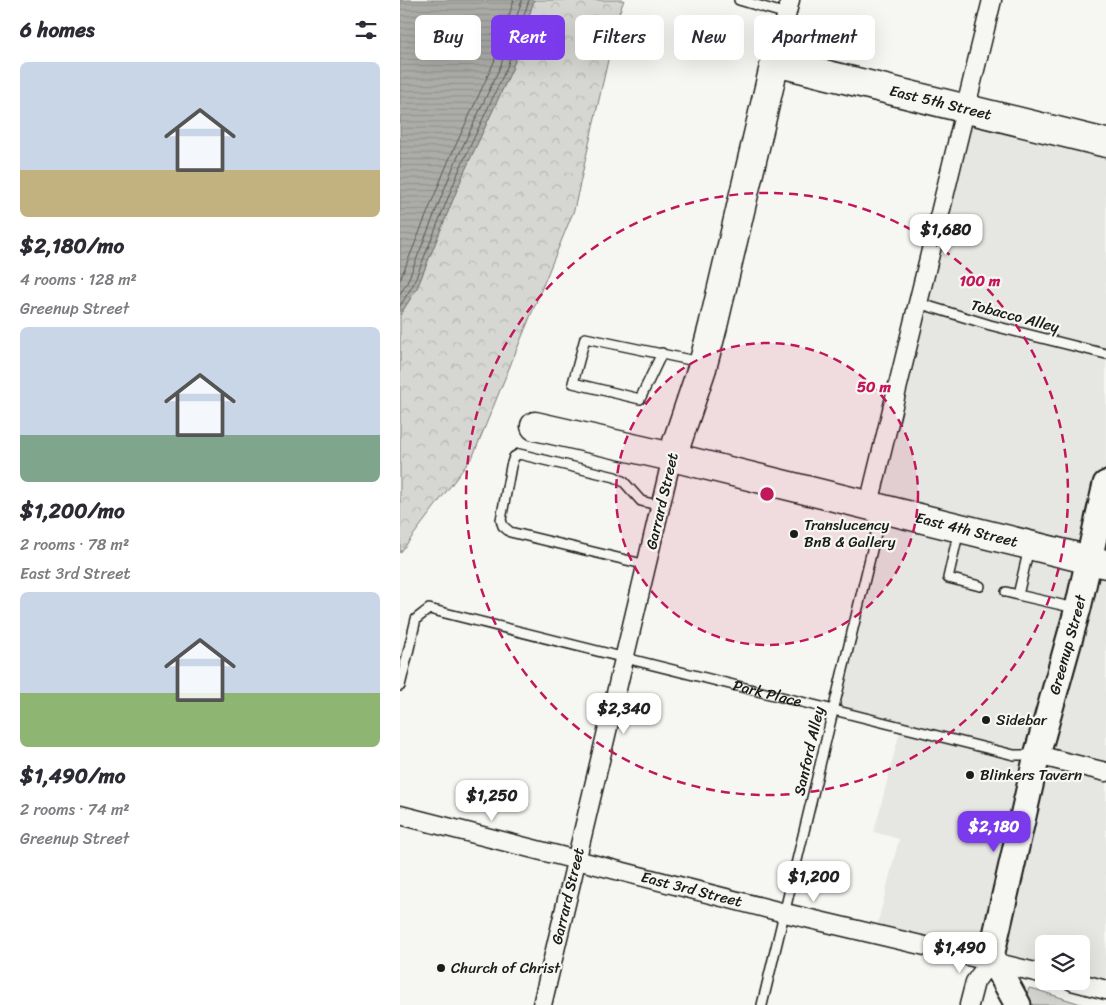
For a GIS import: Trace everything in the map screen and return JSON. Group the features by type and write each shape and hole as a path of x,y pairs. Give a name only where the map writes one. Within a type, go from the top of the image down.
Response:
{"main road":[{"name":"East 5th Street","path":"774,62 1106,143"},
{"name":"Garrard Street","path":"672,457 703,362 774,62"},
{"name":"East 4th Street","path":"536,426 869,504 1097,562"},
{"name":"Greenup Street","path":"990,961 1036,754 1078,608 1097,562 1106,484"},
{"path":"990,961 1002,976 1018,1005"}],"street":[{"path":"869,504 992,0"},
{"name":"Garrard Street","path":"774,62 788,7"},
{"name":"Garrard Street","path":"542,1005 626,658 672,457"},
{"name":"Park Place","path":"1036,754 1106,772"},
{"name":"East 3rd Street","path":"400,815 785,914 1035,972"},
{"name":"Greenup Street","path":"969,1005 975,982 990,961"},
{"path":"1090,986 1106,990"}],"lane":[{"path":"739,0 788,7"},
{"name":"Tobacco Alley","path":"918,303 990,325 1106,354"},
{"path":"662,354 640,399 573,383 585,338 703,362"},
{"path":"647,566 510,532 503,526 501,520 511,466 514,457 519,454 615,477 624,482 641,500 661,506"},
{"name":"Sanford Alley","path":"762,1005 878,525 869,504"},
{"path":"959,527 948,578 980,586"},
{"path":"1018,595 1030,545"},
{"path":"1006,592 1078,608"},
{"name":"Park Place","path":"400,686 416,619 429,609 1014,755 1036,754"}],"shaded area":[{"path":"965,108 1106,143 1106,990 1090,984 1090,935 1035,935 1035,972 875,934 899,839 874,832 901,727 833,710 878,525 869,504"}],"green space":[{"path":"534,0 624,0 618,15 575,15 575,60 608,60 574,210 473,456 400,553 400,315 417,288 465,170 515,60 565,60 565,15 529,15"},
{"path":"1029,988 1084,1005 1031,1005 1026,997"}],"water":[{"path":"400,0 534,0 529,15 491,15 491,60 515,60 465,170 417,288 400,315"}],"place":[{"name":"Translucency BnB & Gallery","path":"794,534"},
{"name":"Sidebar","path":"986,720"},
{"name":"Blinkers Tavern","path":"970,775"},
{"name":"Church of Christ","path":"441,968"}]}
